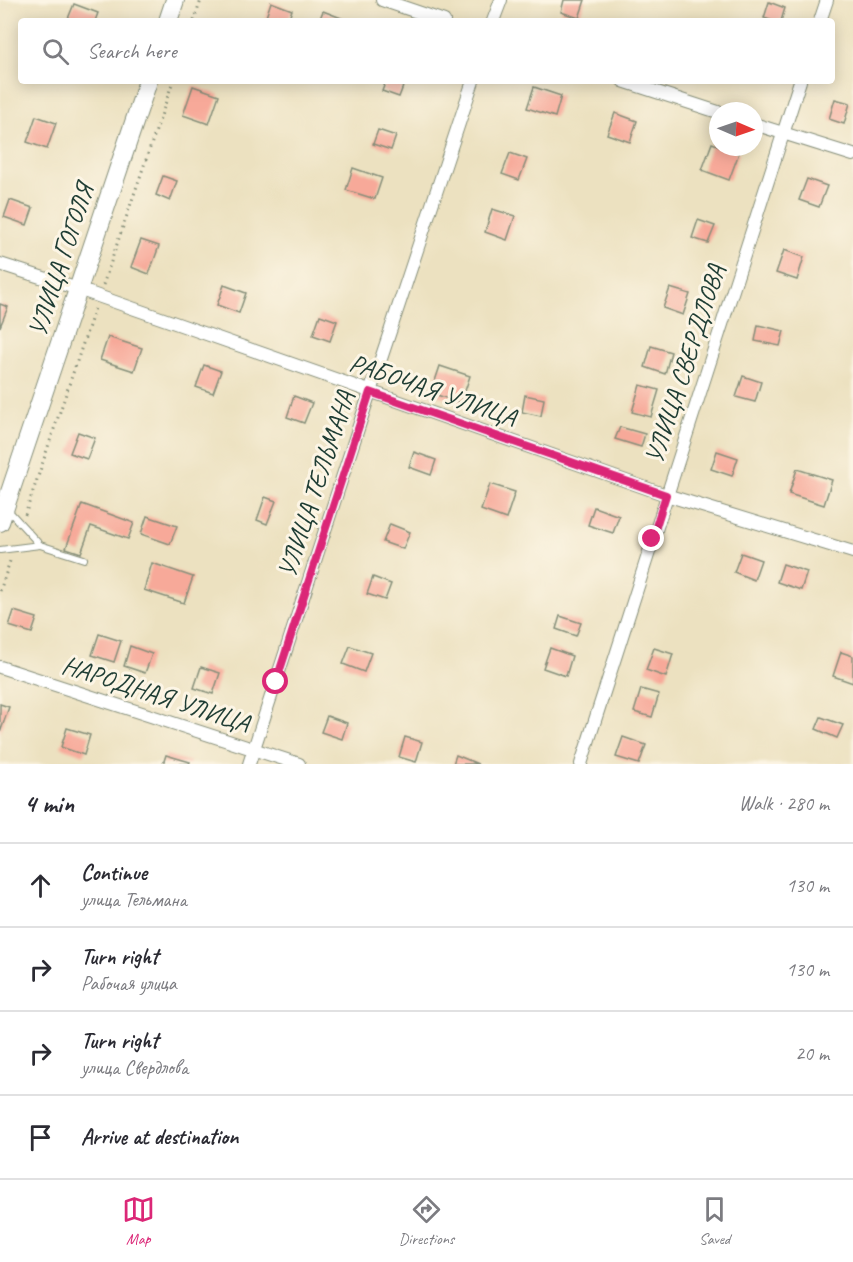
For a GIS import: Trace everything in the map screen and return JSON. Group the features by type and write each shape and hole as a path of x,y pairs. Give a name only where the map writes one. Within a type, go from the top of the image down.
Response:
{"street":[{"path":"169,18 175,0"},
{"path":"382,0 435,18"},
{"path":"494,18 501,0"},
{"path":"821,18 827,0"},
{"name":"УЛИЦА ГОГОЛЯ","path":"3,515 147,84"},
{"name":"УЛИЦА ТЕЛЬМАНА","path":"249,764 472,84"},
{"path":"632,84 709,109"},
{"name":"УЛИЦА СВЕРДЛОВА","path":"580,764 799,84"},
{"path":"763,127 853,155"},
{"name":"РАБОЧАЯ УЛИЦА","path":"0,264 78,289 666,495 853,552"},
{"name":"НАРОДНАЯ УЛИЦА","path":"0,667 299,764"}],"lane":[{"path":"3,515 21,525 40,545"},
{"path":"0,550 40,545 84,559"}],"path":[{"path":"195,18 201,0"},
{"path":"21,525 172,84"},
{"path":"0,591 14,550"}],"building":[{"path":"564,0 585,0 579,18 561,12"},
{"path":"271,2 292,10 289,18 266,18"},
{"path":"769,2 785,8 782,18 764,18"},
{"path":"74,4 98,13 96,18 68,18"},
{"path":"323,11 341,18 320,18"},
{"path":"385,84 404,84 399,97 382,91"},
{"path":"193,86 219,95 209,124 183,115"},
{"path":"534,87 561,96 555,117 527,108"},
{"path":"835,99 850,103 844,124 829,119"},
{"path":"615,113 637,121 630,142 607,134"},
{"path":"36,116 56,123 47,149 27,142"},
{"path":"378,130 396,136 391,150 373,144"},
{"path":"709,151 709,156 738,156 729,180 702,170"},
{"path":"510,153 527,159 519,180 502,174"},
{"path":"353,168 382,178 375,199 346,190"},
{"path":"163,176 177,181 170,201 156,195"},
{"path":"807,179 827,186 819,207 799,200"},
{"path":"10,200 33,208 27,225 4,217"},
{"path":"492,209 515,216 507,240 485,232"},
{"path":"698,220 715,226 708,243 692,238"},
{"path":"141,240 159,246 149,274 131,267"},
{"path":"784,250 804,257 797,280 776,273"},
{"path":"224,285 246,293 239,313 217,305"},
{"path":"670,288 690,294 683,315 663,308"},
{"path":"0,304 8,307 0,327"},
{"path":"320,315 337,321 330,341 313,335"},
{"path":"758,325 784,331 780,346 755,341"},
{"path":"108,337 142,348 134,371 100,360"},
{"path":"651,346 671,352 665,374 645,367"},
{"path":"204,365 221,371 213,393 196,387"},
{"path":"440,366 470,376 461,403 431,393"},
{"path":"743,376 761,382 755,402 736,397"},
{"path":"640,385 659,390 651,417 632,412"},
{"path":"525,395 544,399 541,416 522,412"},
{"path":"294,396 312,403 304,423 287,417"},
{"path":"620,427 645,434 641,447 615,439"},
{"path":"78,432 95,438 87,459 70,453"},
{"path":"717,451 738,458 732,476 711,469"},
{"path":"414,452 436,460 431,475 409,467"},
{"path":"797,469 832,480 824,505 789,494"},
{"path":"490,484 515,492 506,519 481,510"},
{"path":"265,497 276,501 267,524 257,520"},
{"path":"82,504 134,523 128,539 91,526 81,553 66,548"},
{"path":"594,507 619,516 613,533 588,525"},
{"path":"147,516 177,526 170,544 141,534"},
{"path":"390,524 410,532 403,549 383,542"},
{"path":"741,553 761,560 754,580 734,572"},
{"path":"152,563 193,577 184,603 144,590"},
{"path":"783,564 807,572 801,590 777,582"},
{"path":"373,577 391,584 385,600 367,594"},
{"path":"14,611 37,618 32,633 9,626"},
{"path":"560,616 581,623 576,636 556,629"},
{"path":"99,634 121,641 114,662 92,655"},
{"path":"130,646 152,654 145,673 124,666"},
{"path":"350,646 371,653 364,672 343,664"},
{"path":"550,648 572,656 566,676 543,668"},
{"path":"654,648 673,654 666,677 646,670"},
{"path":"841,652 853,656 853,683 833,676"},
{"path":"201,667 220,673 213,694 194,688"},
{"path":"641,689 659,694 652,717 634,712"},
{"path":"0,704 9,707 0,733"},
{"path":"327,716 347,723 342,739 321,732"},
{"path":"821,717 843,725 837,738 816,729"},
{"path":"67,728 90,735 84,755 61,747"},
{"path":"405,737 422,742 416,762 399,757"},
{"path":"623,737 646,745 639,764 616,757"},
{"path":"166,755 190,762 189,764 163,764"},
{"path":"456,755 478,764 453,764"}],"route":[{"path":"276,682 370,392 666,495 652,539"}]}
